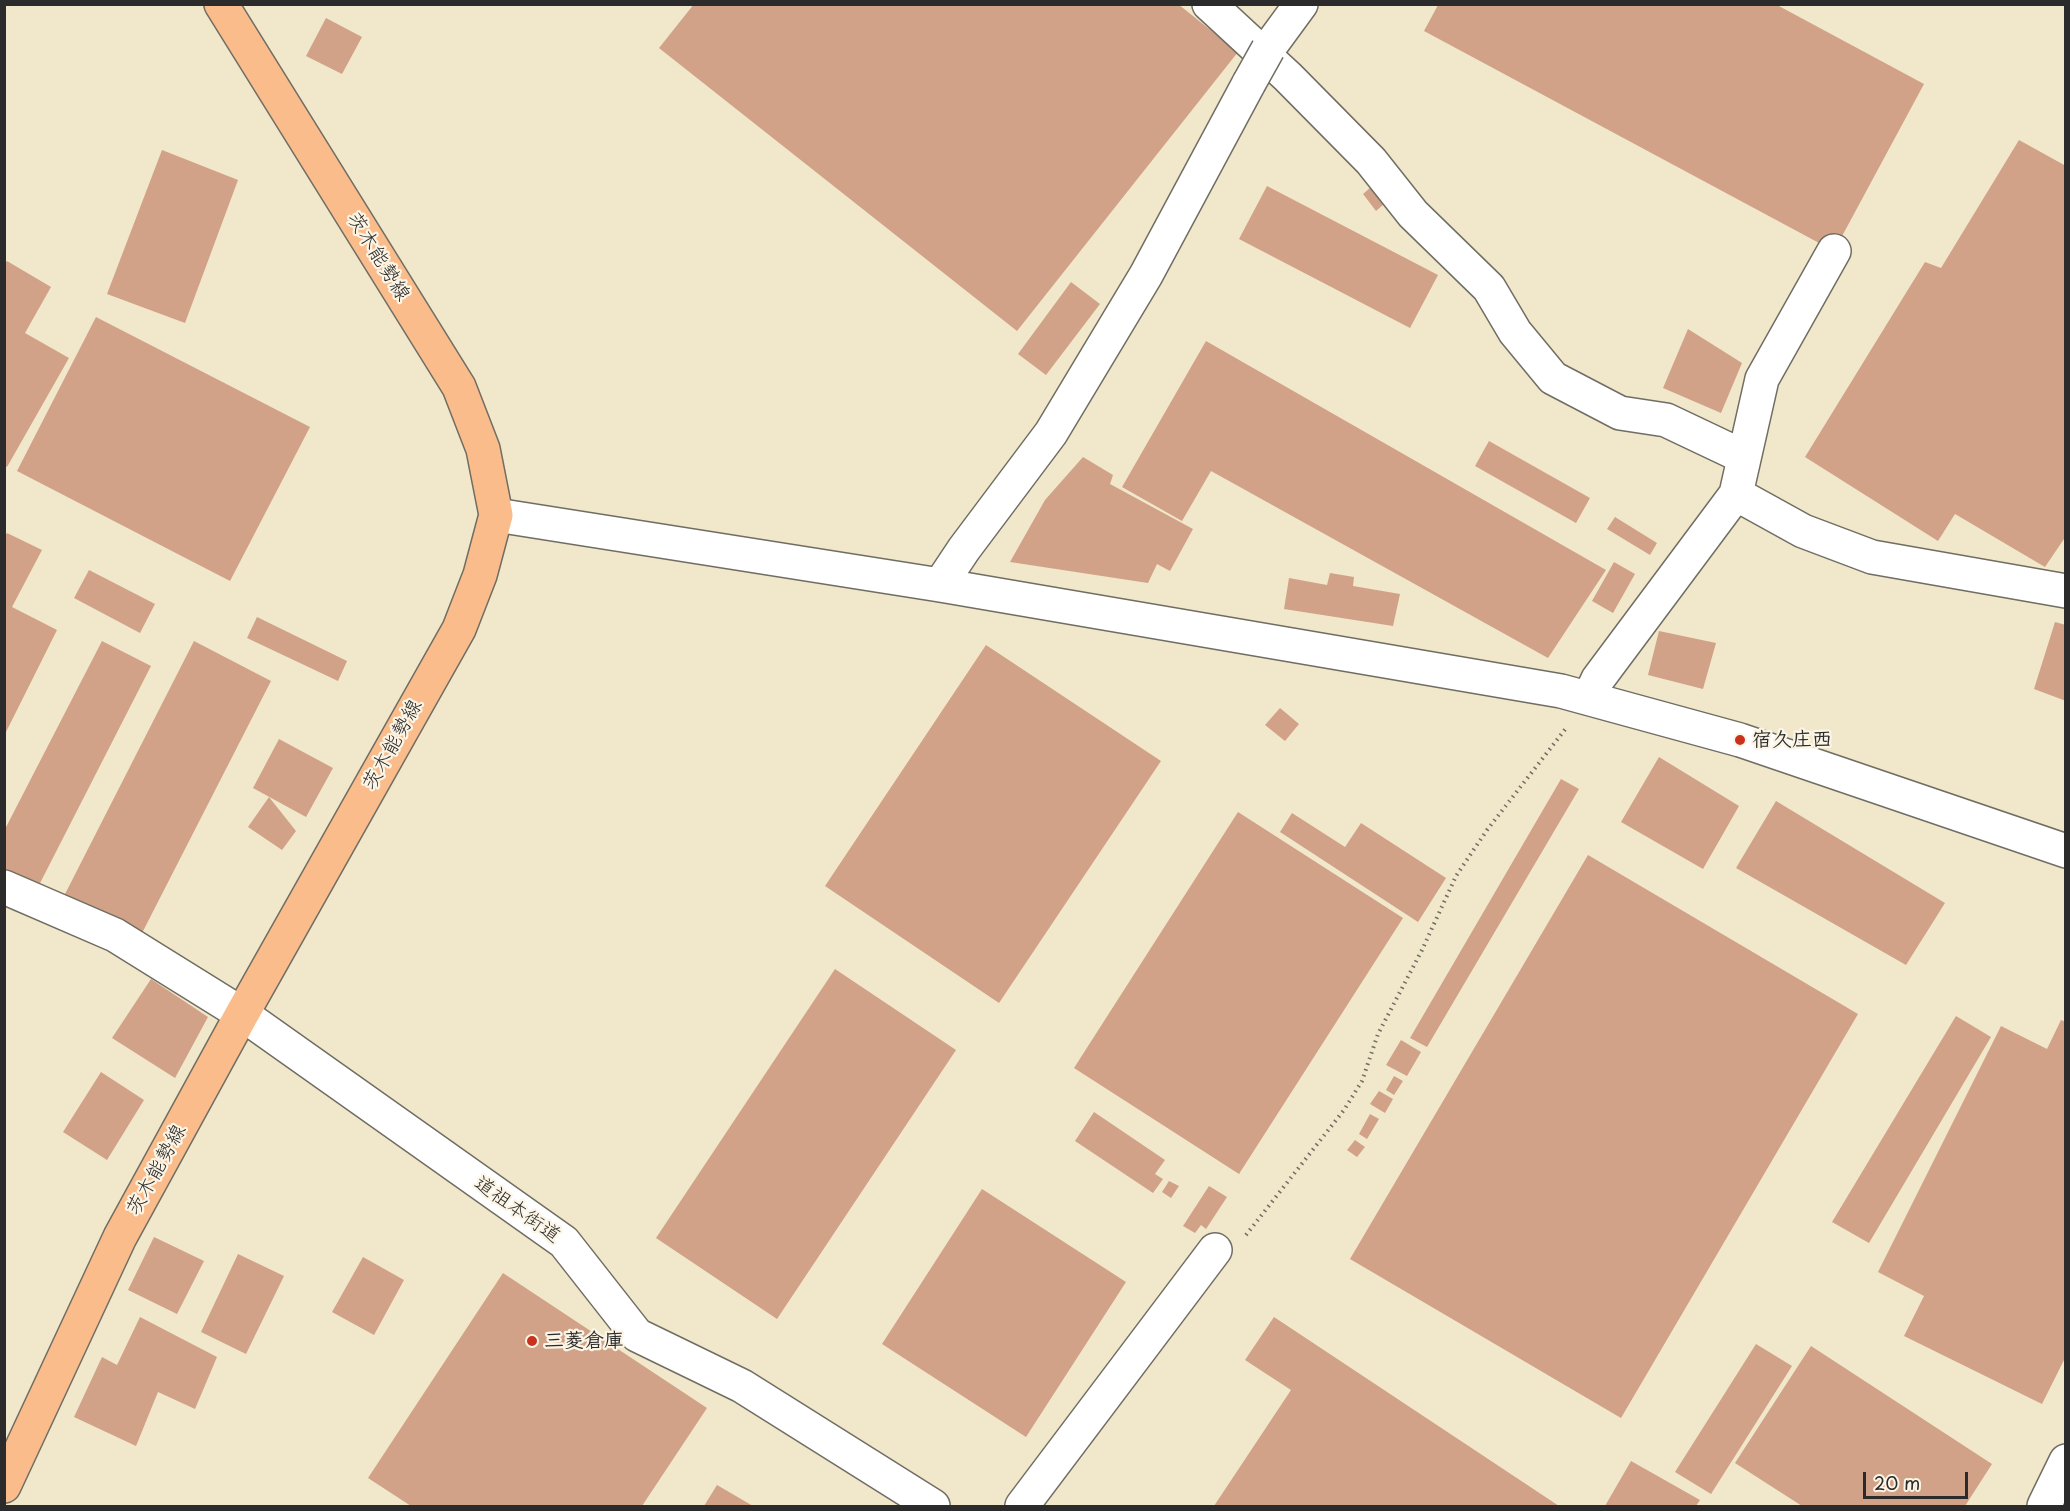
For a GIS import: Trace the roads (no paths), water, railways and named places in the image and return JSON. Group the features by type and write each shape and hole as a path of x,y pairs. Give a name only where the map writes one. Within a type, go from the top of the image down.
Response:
{"main road":[{"name":"茨木能勢線","path":"4,1486 120,1237 242,1014 459,629 480,574 496,515 483,449 459,387 221,4"}],"street":[{"path":"1209,4 1288,77 1371,161 1413,214 1489,288 1515,332 1553,378 1620,413 1666,420 1744,457"},
{"path":"940,585 1057,423 1146,275 1268,49 1301,4"},
{"path":"1589,698 1598,679 1736,494 1762,379 1834,251"},
{"path":"1736,494 1803,531 1872,557 2066,591"},
{"path":"496,515 940,585 1561,691 1740,740 2066,851"},
{"name":"道祖本街道","path":"4,887 115,935 242,1014 564,1242 637,1335 742,1386 933,1506"},
{"path":"1022,1506 1215,1250"},
{"path":"2044,1506 2066,1461"}],"place":[{"name":"宿久庄西","path":"1740,740"},
{"name":"三菱倉庫","path":"532,1341"}]}
